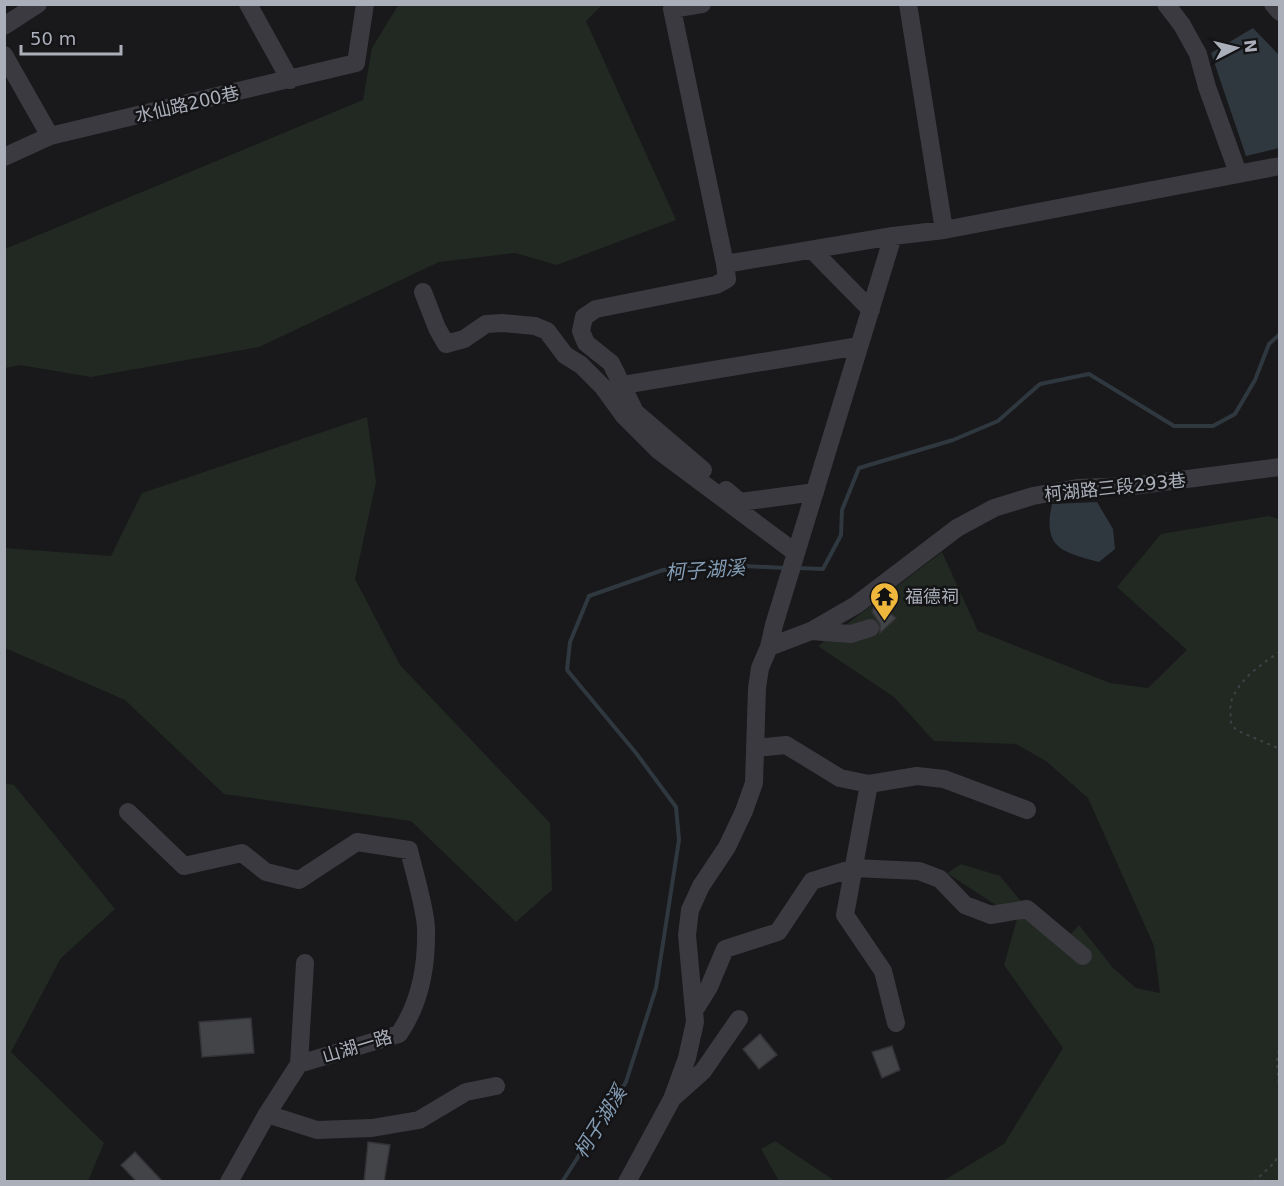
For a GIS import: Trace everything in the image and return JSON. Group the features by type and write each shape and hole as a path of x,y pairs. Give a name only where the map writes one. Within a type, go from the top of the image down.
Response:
{"street":[{"path":"4,26 38,4"},
{"path":"248,4 290,80"},
{"name":"水仙路200巷","path":"4,157 50,136 356,63 365,4"},
{"path":"702,4 672,9 727,279 716,285 596,309 584,317 581,332 586,343 611,363 634,412 740,502 814,492"},
{"path":"908,4 944,230"},
{"path":"1166,4 1182,25 1198,54 1238,173"},
{"path":"1273,4 1280,12"},
{"path":"4,55 50,136"},
{"path":"725,264 944,230 1280,166"},
{"path":"627,1182 672,1100 687,1058 695,1022 687,935 690,910 701,886 727,847 754,783 757,688 760,668 769,647 893,237"},
{"path":"812,250 871,310"},
{"path":"423,292 446,344 464,339 486,324 535,326 547,331 565,354 581,365 603,387 624,416 658,450 796,554"},
{"path":"623,385 859,346"},
{"name":"柯湖路三段293巷","path":"769,647 811,631 856,605 957,528 994,508 1033,496 1077,488 1133,486 1280,466"},
{"path":"811,631 851,634 870,628"},
{"path":"756,748 786,745 840,778 869,783 917,776 944,779 1027,810"},
{"path":"869,783 846,915 883,971 896,1023"},
{"name":"山湖一路","path":"128,812 184,866 242,853 266,872 299,880 357,842 409,850 426,926 422,987 408,1022 399,1034 299,1064 267,1114 229,1182"},
{"path":"694,1011 709,987 725,950 778,932 813,881 854,868 920,871 940,879 965,905 991,915 1028,909 1083,956"},
{"path":"299,1064 305,963"},
{"path":"672,1100 703,1071 739,1019"},
{"path":"267,1114 317,1130 372,1128 419,1120 466,1092 496,1086"}],"path":[{"path":"1280,652 1253,671 1231,700 1231,723 1236,730 1280,750"},
{"path":"1280,1043 1277,1062 1280,1100"},
{"path":"1254,1182 1275,1162 1280,1151"}],"shaded area":[{"path":"399,4 602,5 586,21 676,220 557,265 515,253 439,262 259,347 91,377 20,365 5,368 5,249 363,100 372,48"},
{"path":"1253,28 1279,55 1279,148 1246,156 1211,53"},
{"path":"367,417 376,482 355,579 400,665 550,823 552,890 516,922 411,821 224,794 125,700 5,648 5,548 111,556 142,493"},
{"path":"1097,502 1113,529 1115,549 1099,562 1075,555 1058,546 1050,531 1052,504"},
{"path":"1269,516 1279,519 1279,1181 943,1181 1004,1144 1063,1048 1004,965 1017,919 947,873 961,864 1000,876 1059,947 1079,925 1113,968 1136,988 1160,993 1154,946 1088,798 1046,761 1016,744 934,741 894,697 818,646 942,552 978,631 1110,683 1148,688 1187,650 1117,587 1161,534"},
{"path":"4,783 14,785 115,909 61,958 11,1052 104,1143 88,1181 5,1181"},
{"path":"775,1141 835,1181 779,1181 761,1149"}],"building":[{"path":"879,604 896,618 880,633 880,624 872,612 874,606"},
{"path":"251,1018 254,1053 202,1057 199,1022"},
{"path":"760,1034 777,1055 759,1069 743,1049"},
{"path":"892,1046 900,1070 882,1078 872,1052"},
{"path":"368,1142 390,1145 384,1182 364,1182"},
{"path":"135,1152 163,1182 137,1182 121,1165"}],"waterway":[{"name":"柯子湖溪","path":"797,568 823,569 841,535 842,510 859,468 953,440 998,421 1040,384 1089,374 1174,426 1213,426 1235,414 1255,380 1269,344 1280,334"},
{"name":"柯子湖溪","path":"562,1182 626,1082 656,988 679,840 676,807 636,753 567,670 570,642 589,596 663,570 723,565 786,568"}],"place":[{"name":"福德祠","path":"884,622"}]}
